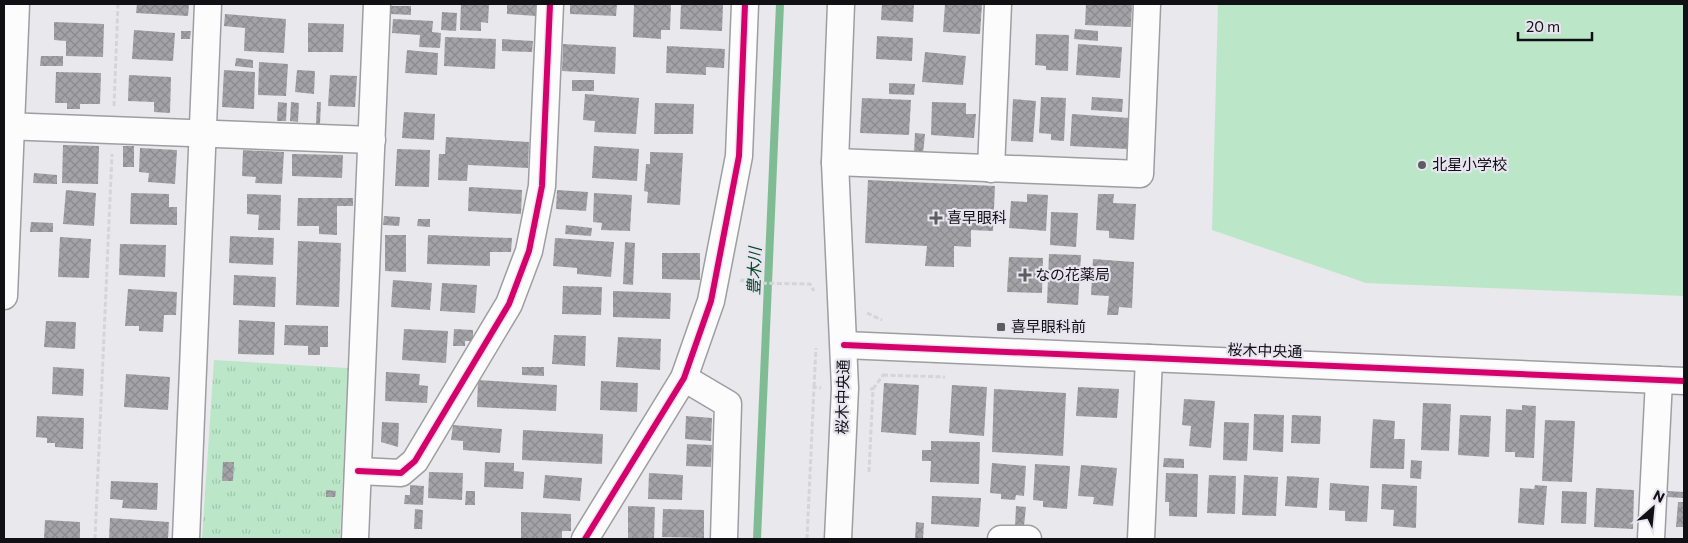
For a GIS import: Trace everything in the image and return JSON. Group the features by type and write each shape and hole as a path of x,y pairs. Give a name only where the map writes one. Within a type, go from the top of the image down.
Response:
{"street":[{"path":"4,296 8,126 16,4"},
{"path":"186,539 208,4"},
{"path":"355,539 377,4"},
{"path":"358,471 401,473 415,461 509,304 529,251 542,186 550,4"},
{"path":"585,539 684,378 711,301 739,156 745,4"},
{"path":"841,4 835,162 844,346"},
{"path":"991,169 998,4"},
{"path":"835,162 1140,174 1147,4"},
{"path":"8,126 372,140"},
{"name":"桜木中央通","path":"838,539 845,388 844,346 1672,381"},
{"path":"1141,539 1149,358"},
{"path":"684,378 728,404 724,539"},
{"path":"1651,539 1672,381"},
{"path":"1001,539 1028,539"}],"path":[{"path":"95,539 118,4"},
{"path":"753,283 782,284"}],"green space":[{"name":"北星小学校","path":"1218,4 1684,4 1684,296 1366,283 1212,230"},
{"path":"214,360 348,368 340,539 202,539"}],"building":[{"path":"137,4 189,4 188,16 136,13"},
{"path":"461,4 489,4 488,23 481,22 481,31 460,30"},
{"path":"507,4 537,4 536,16 507,14"},
{"path":"570,4 617,4 616,16 570,14"},
{"path":"634,4 671,4 670,30 661,30 661,39 633,37"},
{"path":"681,4 723,4 722,31 680,29"},
{"path":"882,4 914,4 913,22 881,20"},
{"path":"945,4 982,4 980,34 943,32"},
{"path":"1086,4 1132,4 1131,27 1085,25"},
{"path":"391,6 411,6 411,15 391,14"},
{"path":"442,12 457,13 456,31 441,30"},
{"path":"225,14 286,19 284,53 244,51 245,28 224,26"},
{"path":"393,19 433,21 432,32 441,33 440,48 419,47 420,35 392,33"},
{"path":"54,22 104,24 103,57 66,56 66,41 54,40"},
{"path":"308,23 344,24 343,52 308,52"},
{"path":"1075,29 1098,31 1098,41 1074,39"},
{"path":"134,30 175,33 173,61 132,59"},
{"path":"181,31 191,31 190,39 181,39"},
{"path":"1036,34 1069,35 1068,71 1046,70 1046,66 1035,65"},
{"path":"877,36 913,38 912,61 876,59"},
{"path":"445,37 496,39 495,69 444,66"},
{"path":"502,39 533,41 532,52 502,51"},
{"path":"563,44 616,47 615,74 562,71"},
{"path":"1078,44 1122,47 1120,78 1076,75"},
{"path":"667,46 725,49 724,68 706,67 706,75 666,73"},
{"path":"407,50 438,53 437,75 405,73"},
{"path":"925,52 966,56 963,85 922,82"},
{"path":"41,56 63,56 63,66 40,66"},
{"path":"236,58 253,60 253,68 235,66"},
{"path":"259,62 288,64 286,96 258,95"},
{"path":"224,70 255,72 254,109 222,107"},
{"path":"297,70 315,71 314,94 295,92"},
{"path":"56,72 101,73 100,104 80,104 80,109 67,109 67,103 55,103"},
{"path":"129,75 171,77 170,113 154,112 154,102 128,101"},
{"path":"330,75 357,76 355,107 328,106"},
{"path":"572,80 594,80 594,91 572,91"},
{"path":"889,83 915,84 914,95 889,94"},
{"path":"585,94 639,98 636,134 594,132 595,121 583,120"},
{"path":"1041,97 1066,98 1064,141 1051,140 1051,134 1039,133"},
{"path":"1092,97 1123,99 1122,112 1091,110"},
{"path":"862,98 911,100 909,135 860,133"},
{"path":"1013,99 1036,101 1033,142 1011,141"},
{"path":"278,102 287,103 286,121 277,121"},
{"path":"291,102 299,103 298,122 290,121"},
{"path":"317,102 321,102 320,124 316,124"},
{"path":"932,102 966,103 966,114 976,114 974,138 931,135"},
{"path":"655,103 694,104 693,134 654,134"},
{"path":"404,112 435,114 434,140 402,138"},
{"path":"1072,114 1129,118 1127,149 1070,146"},
{"path":"915,133 925,134 923,154 914,153"},
{"path":"446,137 529,142 528,168 468,165 467,181 438,180 439,154 445,154"},
{"path":"63,145 99,146 98,184 62,183"},
{"path":"123,146 134,146 134,167 123,167"},
{"path":"594,146 639,149 637,181 592,178"},
{"path":"140,148 177,150 175,184 148,182 149,173 139,172"},
{"path":"397,149 430,150 429,187 395,186"},
{"path":"243,150 284,152 282,184 255,183 256,177 242,176"},
{"path":"650,152 683,153 680,205 647,203 648,192 644,191 646,164 650,164"},
{"path":"292,154 343,155 342,178 292,176"},
{"path":"34,173 57,175 57,184 33,183"},
{"path":"868,180 995,186 993,231 971,230 971,247 954,246 954,267 925,266 927,246 865,243"},
{"path":"469,187 522,190 521,214 468,211"},
{"path":"66,190 96,193 94,226 63,224"},
{"path":"557,190 588,192 586,211 556,209"},
{"path":"131,193 169,194 169,207 177,207 177,225 130,224"},
{"path":"594,193 632,195 630,231 601,230 602,223 593,222"},
{"path":"247,194 281,195 280,230 258,230 259,215 247,214"},
{"path":"1027,194 1048,195 1046,231 1009,228 1011,201 1027,202"},
{"path":"1098,194 1114,194 1113,203 1136,204 1134,240 1109,238 1109,231 1096,230"},
{"path":"298,198 353,198 353,206 337,206 337,235 319,234 319,226 297,226"},
{"path":"1051,212 1078,213 1076,247 1050,245"},
{"path":"384,216 400,217 399,226 383,225"},
{"path":"418,219 430,219 430,227 417,226"},
{"path":"31,222 53,223 53,232 30,232"},
{"path":"566,225 592,228 591,236 565,234"},
{"path":"385,235 406,235 406,272 385,271"},
{"path":"428,235 512,238 511,252 490,252 490,266 427,264"},
{"path":"230,236 274,238 273,265 229,263"},
{"path":"60,237 91,239 89,278 58,277"},
{"path":"555,238 614,242 611,277 577,274 577,268 553,266"},
{"path":"298,241 341,243 339,307 296,305"},
{"path":"625,242 635,243 633,285 623,284"},
{"path":"120,244 166,245 165,277 119,275"},
{"path":"662,253 700,253 700,280 662,279"},
{"path":"1049,254 1081,255 1078,305 1047,303"},
{"name":"なの花薬局","path":"1009,257 1043,258 1042,293 1007,292"},
{"path":"1093,259 1134,262 1132,308 1119,307 1118,315 1107,315 1109,296 1091,295"},
{"path":"234,275 276,277 275,307 233,305"},
{"path":"393,280 432,283 430,310 391,307"},
{"path":"442,283 477,285 475,313 440,311"},
{"path":"563,286 602,287 601,315 562,314"},
{"path":"128,289 177,292 176,315 164,315 163,332 139,331 139,326 125,326"},
{"path":"613,291 671,293 670,319 613,317"},
{"path":"239,320 275,322 274,355 238,354"},
{"path":"46,321 76,322 75,349 44,347"},
{"path":"285,325 328,326 328,347 320,347 320,355 308,355 308,346 284,345"},
{"path":"404,329 448,331 446,363 402,360"},
{"path":"454,329 473,330 473,341 465,341 465,346 453,346"},
{"path":"554,335 586,336 585,366 552,364"},
{"path":"618,337 661,339 660,370 616,367"},
{"path":"53,367 84,369 83,396 52,394"},
{"path":"522,367 544,367 544,376 522,375"},
{"path":"386,372 420,374 419,385 428,386 427,403 385,401"},
{"path":"126,374 170,377 168,410 124,407"},
{"path":"478,380 557,385 556,411 477,407"},
{"path":"601,381 638,383 637,412 600,410"},
{"path":"884,383 919,385 916,435 881,432"},
{"path":"952,385 987,387 984,436 949,433"},
{"path":"1078,387 1119,389 1117,418 1076,416"},
{"path":"994,389 1066,393 1063,456 992,452"},
{"path":"1184,399 1215,401 1211,448 1189,446 1191,426 1182,425"},
{"path":"1423,403 1451,404 1449,451 1421,450"},
{"path":"1522,405 1536,406 1534,458 1515,457 1515,452 1505,452 1506,409 1522,410"},
{"path":"1254,414 1284,415 1283,452 1253,450"},
{"path":"1292,415 1321,416 1320,444 1291,443"},
{"path":"1460,415 1491,416 1489,457 1458,455"},
{"path":"37,416 84,418 83,449 55,447 55,443 47,443 47,438 36,437"},
{"path":"686,416 712,418 711,441 685,439"},
{"path":"1373,419 1395,421 1394,439 1405,439 1404,469 1370,468"},
{"path":"1545,420 1575,421 1572,482 1542,481"},
{"path":"382,422 399,423 398,447 381,442"},
{"path":"1224,422 1249,423 1247,461 1223,460"},
{"path":"453,425 502,429 500,453 463,450 463,441 451,440"},
{"path":"523,430 603,434 602,464 522,460"},
{"path":"931,441 980,442 979,484 930,482 931,461 922,461 922,450 931,450"},
{"path":"687,444 712,445 711,467 686,466"},
{"path":"1164,458 1184,459 1184,468 1163,467"},
{"path":"1411,460 1422,461 1421,479 1410,478"},
{"path":"223,462 234,462 233,481 222,481"},
{"path":"485,462 514,463 514,471 524,472 523,489 484,487"},
{"path":"992,463 1026,466 1024,496 1016,495 1015,500 1001,499 1001,494 990,493"},
{"path":"1035,464 1070,466 1067,509 1043,507 1043,501 1033,500"},
{"path":"1081,465 1117,468 1113,506 1093,504 1094,497 1078,496"},
{"path":"429,472 463,473 462,500 428,498"},
{"path":"649,473 683,475 682,500 648,499"},
{"path":"1166,473 1198,474 1197,517 1169,516 1169,502 1165,502"},
{"path":"545,475 582,478 580,501 543,498"},
{"path":"1209,475 1236,476 1235,514 1207,513"},
{"path":"1244,475 1278,477 1276,516 1242,515"},
{"path":"1287,476 1319,478 1317,508 1285,506"},
{"path":"111,481 158,483 157,510 122,508 123,500 110,499"},
{"path":"1330,483 1369,486 1367,522 1345,521 1345,511 1329,510"},
{"path":"1382,484 1417,486 1416,528 1393,526 1394,510 1381,509"},
{"path":"410,485 424,486 423,505 404,504 405,495 410,495"},
{"path":"1535,485 1547,486 1544,525 1518,523 1520,488 1534,489"},
{"path":"1596,488 1634,490 1633,529 1594,527"},
{"path":"326,490 336,491 335,497 326,497"},
{"path":"466,491 475,491 475,505 465,505"},
{"path":"1562,491 1587,492 1586,524 1561,523"},
{"path":"1667,491 1684,492 1684,498 1667,497"},
{"path":"932,496 981,498 979,527 931,524"},
{"path":"1678,502 1684,502 1684,527 1676,527"},
{"path":"628,506 655,507 654,539 628,539"},
{"path":"1016,506 1026,507 1024,526 1015,526"},
{"path":"415,509 423,510 422,529 414,529"},
{"path":"663,509 704,510 704,538 662,537"},
{"path":"521,512 571,514 571,531 562,531 562,539 521,539"},
{"path":"110,518 169,522 168,539 109,539"},
{"path":"45,520 80,522 80,539 44,539"},
{"path":"916,522 924,523 923,539 915,539"}],"waterway":[{"name":"豊木川","path":"757,539 780,4"}],"cycle path":[{"path":"358,471 401,473 415,461 509,304 529,251 542,186 550,4"},
{"path":"585,539 684,378 711,301 739,156 745,4"},
{"path":"844,345 1684,381"}],"place":[{"name":"北星小学校","path":"1422,165"},
{"name":"喜早眼科","path":"936,218"},
{"name":"なの花薬局","path":"1025,275"},
{"name":"喜早眼科前","path":"1001,327"}]}
